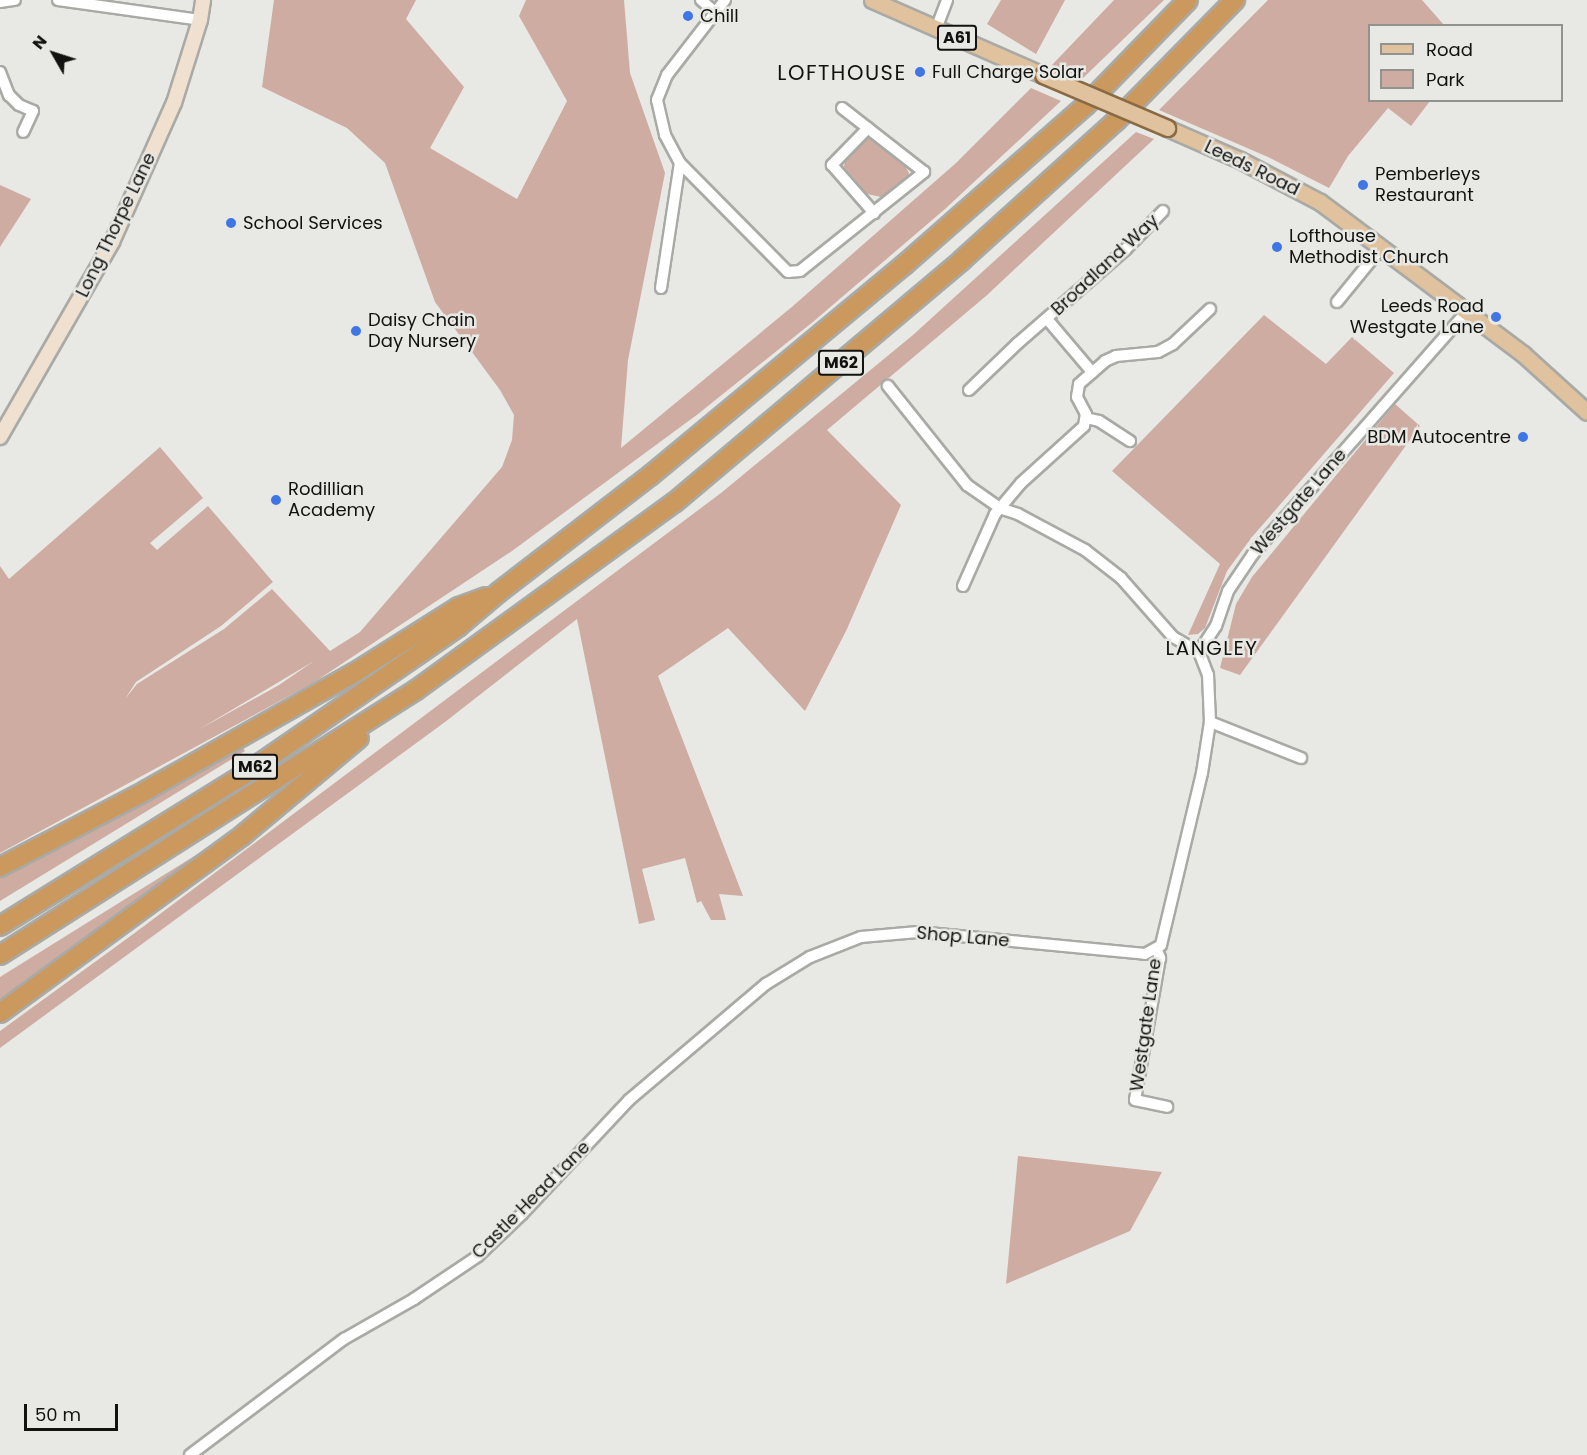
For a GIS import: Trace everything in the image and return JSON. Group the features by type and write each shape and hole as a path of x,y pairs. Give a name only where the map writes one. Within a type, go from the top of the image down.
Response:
{"highway":[{"name":"M62","path":"0,926 239,778 459,626 498,592 651,475 904,265 1086,105 1188,0"},
{"name":"M62","path":"0,955 416,690 675,502 962,260 1116,121 1236,0"},
{"path":"0,867 147,790 354,673 459,607 498,592"},
{"name":"M62","path":"0,1013 243,836 416,690"}],"main road":[{"name":"Long Thorpe Lane","path":"1,434 112,242 174,103 200,20 203,0"},
{"name":"Leeds Road","path":"872,0 1240,160 1320,202 1523,354 1587,412"}],"street":[{"path":"0,2 15,0"},
{"path":"58,0 200,20"},
{"path":"701,0 715,12"},
{"path":"725,0 667,75 657,100 665,135 680,163 781,267 792,273 800,271 924,172 842,108"},
{"path":"936,29 947,0"},
{"path":"0,72 9,95 19,105 33,111 23,132"},
{"path":"868,128 832,165 874,213"},
{"path":"661,288 680,163"},
{"name":"Broadland Way","path":"969,390 1095,273 1126,249 1163,211"},
{"path":"1336,302 1382,248"},
{"path":"963,586 991,520 1000,508 1021,483 1081,429 1086,418 1076,392 1079,384 1116,356 1158,352 1173,344 1210,309"},
{"name":"Westgate Lane","path":"1167,1107 1135,1100 1140,1058 1160,958 1157,950 1164,940 1202,772 1210,722 1208,675 1199,652 1216,626 1232,584 1253,554 1467,311"},
{"name":"Broadland Way","path":"1047,320 1092,372"},
{"path":"888,386 967,485 1000,508 1018,514 1085,550 1121,579 1173,637 1199,652"},
{"path":"1086,418 1099,421 1130,441"},
{"path":"1210,722 1301,759"},
{"name":"Shop Lane","path":"766,984 810,957 861,938 918,932 1145,954 1157,950"},
{"name":"Castle Head Lane","path":"190,1455 344,1339 414,1299 478,1256 522,1214 629,1100 766,984"}],"green space":[{"path":"274,0 416,0 406,19 464,87 430,148 517,199 567,101 519,16 526,0 624,0 630,73 665,173 628,360 621,448 793,306 956,163 1031,88 1061,101 945,209 814,321 698,414 512,551 313,683 0,853 0,566 9,579 160,447 203,498 150,543 157,550 208,506 273,582 221,626 136,682 125,699 137,684 224,629 272,589 330,651 360,632 502,467 512,440 514,415 500,390 435,302 385,163 347,128 262,87","holes":["314,661 279,685 198,730"]},
{"path":"1001,0 1065,0 1036,54 987,24"},
{"path":"1114,0 1164,0 1083,78 1052,65"},
{"path":"1268,0 1422,0 1443,24 1368,24 1368,102 1429,102 1411,126 1388,108 1348,156 1329,188 1268,157 1159,110"},
{"path":"1136,132 1154,139 986,296 827,430 901,505 847,629 805,711 728,628 658,676 743,896 719,894 726,920 711,920 701,901 697,903 685,858 642,869 655,920 639,924 577,619 445,722 0,1048 0,1031 132,935 721,493 913,335"},
{"path":"871,138 903,162 909,173 907,180 888,195 881,197 867,194 844,167 845,159 864,139"},
{"path":"0,185 31,199 0,247"},
{"path":"1264,315 1326,364 1352,337 1394,373 1252,537 1227,571 1205,628 1198,634 1188,635 1220,564 1112,471"},
{"path":"1395,404 1420,426 1240,675 1220,668 1236,604 1252,577"},
{"path":"243,748 245,751 0,901 0,878"},
{"path":"220,840 197,859 0,999 0,977"},
{"path":"1018,1156 1162,1172 1130,1231 1006,1284"}],"place":[{"name":"Chill","path":"688,16"},
{"name":"Full Charge Solar","path":"920,72"},
{"name":"Pemberleys Restaurant","path":"1363,185"},
{"name":"School Services","path":"231,223"},
{"name":"Lofthouse Methodist Church","path":"1277,247"},
{"name":"Leeds Road Westgate Lane","path":"1496,317"},
{"name":"Daisy Chain Day Nursery","path":"356,331"},
{"name":"BDM Autocentre","path":"1523,437"},
{"name":"Rodillian Academy","path":"276,500"}],"district":[{"name":"LOFTHOUSE","path":"842,73"},
{"name":"LANGLEY","path":"1212,648"}]}
